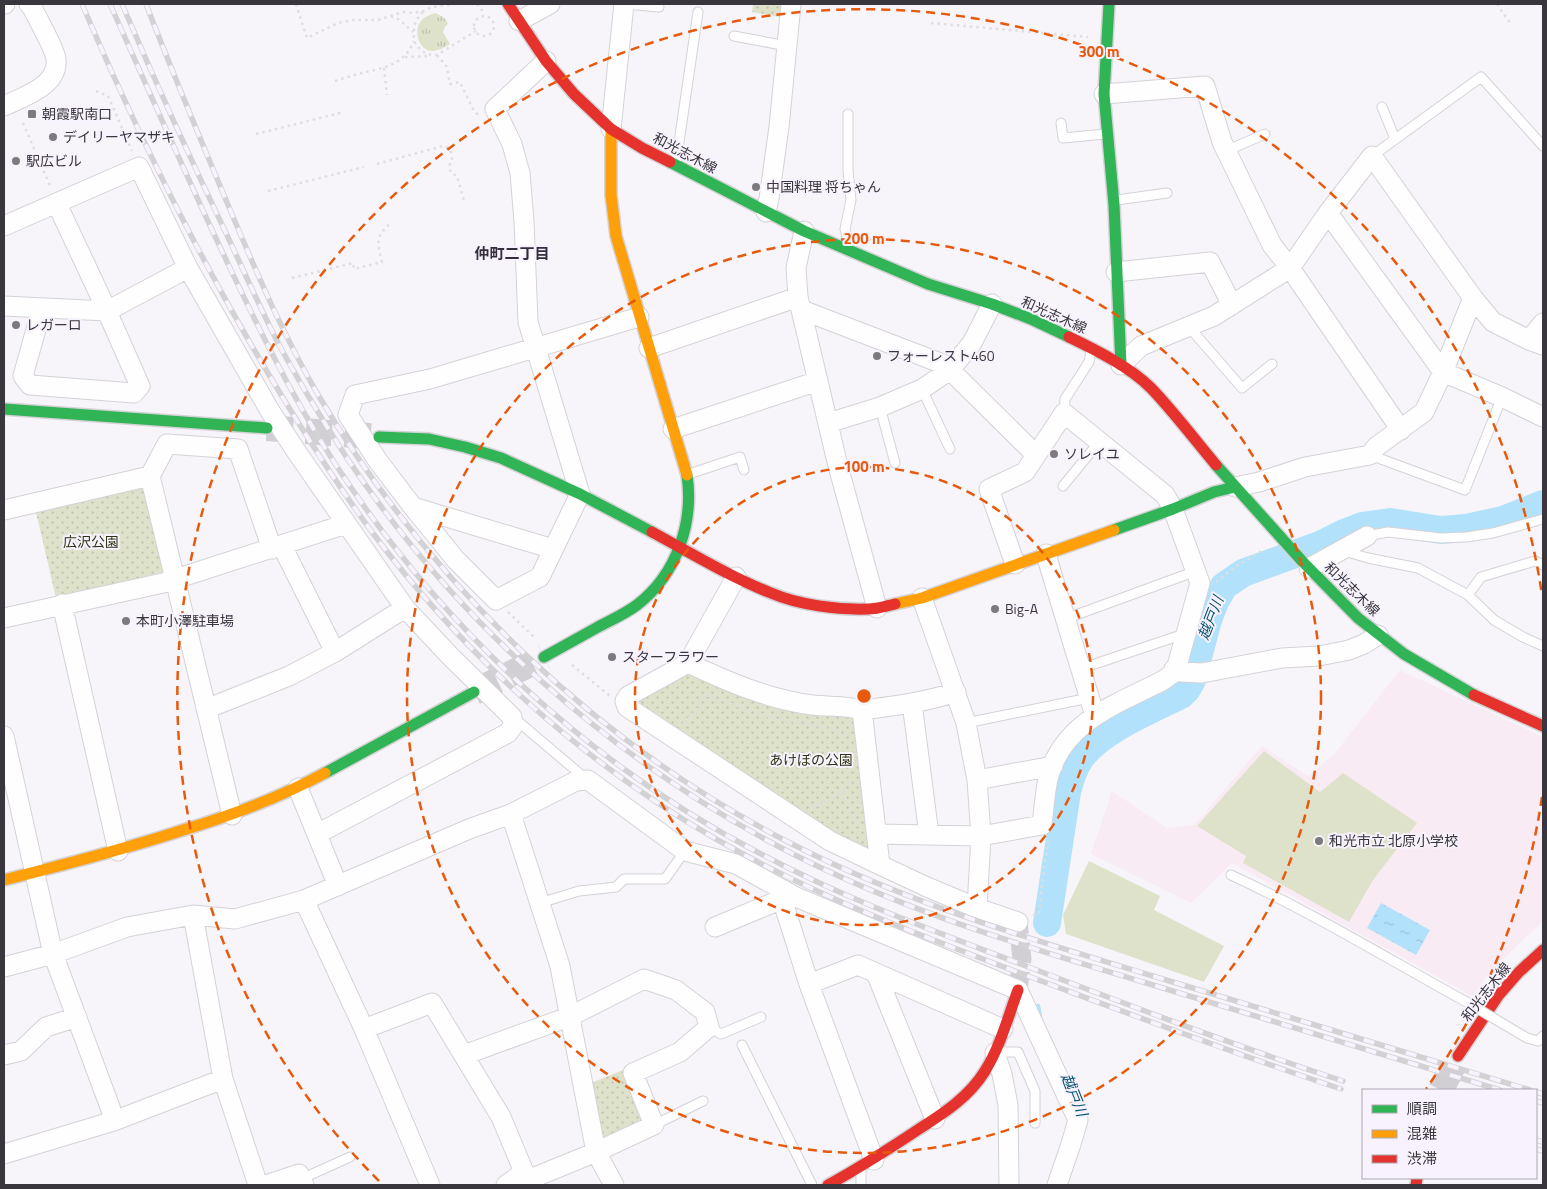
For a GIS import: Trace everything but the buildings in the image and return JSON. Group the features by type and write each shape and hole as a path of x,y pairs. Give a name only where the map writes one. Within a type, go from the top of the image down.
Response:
{"street":[{"path":"4,106 44,85 56,67 56,57 29,4"},
{"name":"和光志木線","path":"508,4 546,61 574,94 611,128 642,148 804,231 928,284 992,304 1031,319 1092,348 1120,365 1150,387 1235,487 1358,618 1404,654 1471,694 1543,726"},
{"path":"518,21 550,4"},
{"path":"544,657 625,613 644,599 670,566 680,547 689,518 690,504 687,475 616,236 611,195 611,128 625,4"},
{"path":"766,212 779,127 791,4"},
{"path":"1109,4 1104,94 1114,200 1120,365"},
{"path":"546,61 495,109 512,144 520,173 528,322 535,347 580,494 540,577 496,600 456,560 378,460 348,414 355,395 430,380 535,347 639,317"},
{"path":"1104,94 1205,86 1222,142 1272,245 1290,268 1401,430"},
{"path":"1120,365 1141,346 1214,316 1290,268 1328,213 1372,156 1473,298 1493,322 1536,342 1543,322"},
{"path":"4,226 139,168 188,268 270,411 346,524 405,608 450,656 512,717 514,726 508,733 317,834"},
{"path":"42,308 23,376 30,385 134,393 140,386 57,204"},
{"path":"1328,213 1443,372 1502,396 1543,417"},
{"path":"804,231 796,268 800,304 838,466 877,608"},
{"path":"1116,272 1210,262 1232,305"},
{"path":"4,306 106,311 188,268"},
{"path":"379,437 429,439 501,458 580,494 736,577 772,594 804,604 843,608 877,608 922,598 1173,509 1214,492 1259,482 1305,467 1370,454 1376,447 1424,412 1443,372 1473,298"},
{"path":"649,348 800,304 943,364 1036,455"},
{"path":"828,423 880,407 922,389 950,370 972,343 992,304"},
{"path":"673,429 818,381"},
{"path":"4,409 266,428"},
{"path":"1015,564 989,489 1025,472 1064,413 1165,495 1173,509 1200,583 1180,656 1188,672"},
{"path":"232,815 150,476 167,444 238,449 277,547 335,652"},
{"path":"4,510 150,476"},
{"path":"413,507 553,549"},
{"path":"4,618 175,579 346,524"},
{"path":"1306,564 1342,550 1366,536"},
{"path":"1046,554 1094,716"},
{"path":"736,577 688,664 628,696 625,701 627,707 830,842 927,887 977,908 1018,922"},
{"path":"922,598 966,723 977,780 981,836 977,908"},
{"path":"62,604 118,851"},
{"path":"206,709 289,676 335,652 405,608"},
{"path":"876,834 981,836 1042,825 1049,775 1053,766 1066,741 1094,716 1172,674 1282,658 1320,656 1349,650 1364,644 1378,635"},
{"path":"688,664 765,696 812,705 862,710 912,703 956,692"},
{"path":"4,880 118,851 232,815 298,788 474,692"},
{"path":"912,703 928,835"},
{"path":"862,710 880,865"},
{"path":"4,736 53,954 114,1121"},
{"path":"977,780 1053,766"},
{"path":"4,968 53,954 127,927 193,915 235,919 304,900 469,829 511,814 576,781 588,780 685,851 736,864 783,894 796,897 1018,990 1078,1120 1057,1185"},
{"path":"298,788 338,886"},
{"path":"511,814 560,966 596,1152 614,1185"},
{"path":"716,926 783,894"},
{"path":"783,894 809,984 868,1163"},
{"path":"304,900 364,1029 430,1185"},
{"path":"193,915 223,1079 258,1185"},
{"name":"和光志木線","path":"1458,1056 1498,996 1519,972 1543,950"},
{"path":"809,984 858,964 1003,1029"},
{"path":"876,973 935,1119"},
{"path":"364,1029 432,1003 501,1117 528,1180 596,1152 654,1125 632,1073 680,1052 709,1027 705,1012 676,990 644,979 570,1016 464,1055"},
{"path":"828,1185 868,1163 935,1119 969,1092 984,1073 995,1053 1018,990"},
{"path":"4,1055 21,1050 46,1027 77,1017"},
{"path":"995,1053 1002,1074 1008,1105 1009,1185"},
{"path":"4,1154 114,1121 223,1079"},
{"path":"506,1185 524,1172"},
{"path":"266,1185 299,1174 302,1182"}],"lane":[{"path":"625,4 660,7"},
{"path":"676,165 698,12"},
{"path":"734,36 787,46"},
{"path":"1372,156 1481,77 1543,146"},
{"path":"1382,107 1395,139"},
{"path":"848,114 848,171 851,200 845,229 850,250"},
{"path":"1061,123 1063,138 1108,134"},
{"path":"1226,151 1265,134"},
{"path":"1114,200 1167,193"},
{"path":"1189,327 1242,388 1272,364"},
{"path":"1064,413 1066,399 1089,362 1092,348"},
{"path":"922,389 950,449"},
{"path":"1370,454 1465,490 1502,396"},
{"path":"880,407 895,463"},
{"path":"1063,486 1099,442"},
{"path":"687,475 740,457 744,470"},
{"path":"1366,536 1388,532 1441,538 1466,537 1493,533 1543,519"},
{"path":"1342,550 1368,558 1418,568 1468,595 1494,620 1543,646"},
{"path":"1468,595 1481,577 1536,561 1543,564"},
{"path":"1065,619 1196,571"},
{"path":"1080,669 1186,633"},
{"path":"966,723 1089,698"},
{"path":"512,717 588,780"},
{"path":"540,903 579,891 616,887 624,878 665,879 685,851"},
{"path":"1231,875 1319,919 1527,1038 1538,1041 1542,1038"},
{"path":"709,1027 721,1034 761,1017"},
{"path":"742,1045 812,1185"},
{"path":"995,1053 1018,1052 1035,1091 1034,1123"},
{"path":"654,1125 704,1101"},
{"path":"302,1182 350,1157"},
{"path":"861,1185 868,1163"}],"path":[{"path":"296,4 307,38 338,23 354,20 378,20 403,12 413,13 432,7 456,4"},
{"path":"464,4 476,4 487,16 495,26 493,32 484,36 480,35 474,27 476,20 481,16 487,16"},
{"path":"1497,4 1510,23"},
{"path":"335,81 396,63 410,50 414,41 418,17 424,11"},
{"path":"391,16 400,20 414,32"},
{"path":"931,23 1107,38"},
{"path":"403,57 436,55 476,31"},
{"path":"414,41 423,52 430,56"},
{"path":"436,55 447,66 450,84 460,82 474,109 480,116"},
{"path":"384,68 388,95"},
{"path":"96,91 108,96 139,168"},
{"path":"256,134 344,112"},
{"path":"23,123 57,204"},
{"path":"377,164 443,146 449,148 453,161 449,166 451,173 457,176 464,201"},
{"path":"268,191 364,167"},
{"path":"292,278 353,263 354,269 382,262 378,245 381,232 392,222"},
{"path":"1216,582 1235,567 1270,546"},
{"path":"496,600 542,644"},
{"path":"570,663 614,700 625,701"},
{"path":"666,733 685,723 698,708 706,695 709,673"},
{"path":"706,695 772,718 836,730 850,743"},
{"path":"813,807 828,801 842,792 851,781 854,773"},
{"path":"842,792 858,824"},
{"path":"804,804 813,807 818,814"},
{"path":"1018,922 1026,917 1039,914 1049,833"}],"shaded area":[{"name":"和光市立 北原小学校","path":"1400,670 1543,737 1543,802 1538,807 1543,824 1543,921 1496,966 1472,996 1232,863 1191,903 1091,854 1112,791 1167,828 1194,825 1262,746 1308,776 1335,753"}],"green space":[{"path":"753,4 782,4 780,17 752,12"},
{"path":"435,13 443,17 448,24 443,32 450,44 439,50 432,51 421,45 417,32 422,20"},
{"name":"広沢公園","path":"141,485 149,488 166,566 163,572 56,598 35,508"},
{"name":"あけぼの公園","path":"685,673 850,714 857,722 871,846 864,849 821,827 640,704 639,699"},
{"path":"1264,751 1320,792 1343,773 1417,823 1373,880 1349,922 1243,863 1246,856 1197,826"},
{"path":"1089,861 1160,896 1154,910 1224,946 1204,982 1066,934 1063,915"},
{"path":"623,1070 642,1117 641,1124 607,1139 600,1134 591,1083"}],"water":[{"path":"1381,903 1430,930 1416,955 1367,928"}],"waterway":[{"name":"越戸川","path":"1047,923 1067,792 1075,767 1089,749 1112,730 1181,695 1187,689 1192,680 1208,620 1224,586 1243,573 1320,545 1362,526 1390,522 1441,530 1466,528 1503,520 1543,504"},
{"name":"越戸川","path":"1038,1006 1040,1017"}],"tunnel":[{"path":"267,428 379,437"},
{"path":"474,692 544,657"},
{"path":"1018,922 1022,959 1018,990"},
{"path":"1442,1089 1458,1056"}],"railway":[{"path":"82,4 120,90 181,217 249,341 308,438 355,509 408,577 446,621 528,703 619,776 667,809 755,861 795,881 836,900 960,950 1266,1064 1341,1089"},
{"path":"110,4 241,291 300,406 334,462 376,522 421,580 470,635 523,686 579,734 637,779 699,819 763,855 827,887 959,941 1263,1054 1343,1081"},
{"path":"122,4 186,148 274,335 290,366 345,455 389,517 437,575 488,631 544,683 602,732 663,776 727,817 793,854 878,893 1009,941 1497,1089"},
{"path":"146,4 241,236 295,353 320,398 364,467 414,533 467,595 525,654 586,709 652,759 720,804 792,844 835,865 924,902 1015,934 1527,1089"},
{"path":"1537,1092 1543,1094"},
{"path":"1537,1101 1543,1103"},
{"path":"1537,1140 1543,1142"},
{"path":"1537,1149 1543,1151"}],"traffic: fast":[{"path":"1109,4 1104,94 1114,205 1121,365"},
{"path":"670,162 804,231 928,284 992,304 1031,319 1069,337"},
{"path":"4,409 267,428"},
{"path":"379,437 429,439 501,458 580,494 652,532"},
{"path":"1216,465 1302,561 1358,618 1404,654 1474,695"},
{"path":"544,657 637,605 663,578 680,546 685,529 689,493 687,475"},
{"path":"1114,530 1214,492 1235,487"},
{"path":"325,773 474,692"}],"traffic: slow":[{"path":"611,129 611,195 616,236 687,475"},
{"path":"895,604 922,598 1114,530"},
{"path":"4,880 114,851 217,819 254,806 325,773"}],"traffic: jam":[{"path":"508,4 546,61 574,94 611,129 670,162"},
{"path":"1069,337 1112,360 1143,380 1216,465"},
{"path":"652,532 741,580 794,601 832,608 856,609 895,604"},
{"path":"1474,695 1543,726"},
{"path":"1458,1056 1498,996 1519,972 1543,950"},
{"path":"828,1185 938,1117 964,1097 979,1080 995,1052 1018,990"},
{"path":"1416,1185 1417,1179"}],"place":[{"name":"朝霞駅南口","path":"32,114"},
{"name":"デイリーヤマザキ","path":"53,137"},
{"name":"駅広ビル","path":"16,161"},
{"name":"中国料理 将ちゃん","path":"756,187"},
{"name":"レガーロ","path":"16,325"},
{"name":"フォーレスト460","path":"877,356"},
{"name":"ソレイユ","path":"1054,454"},
{"name":"Big-A","path":"995,609"},
{"name":"本町小澤駐車場","path":"126,621"},
{"name":"スターフラワー","path":"612,657"},
{"name":"和光市立 北原小学校","path":"1319,841"}],"district":[{"name":"仲町二丁目","path":"512,254"}]}
